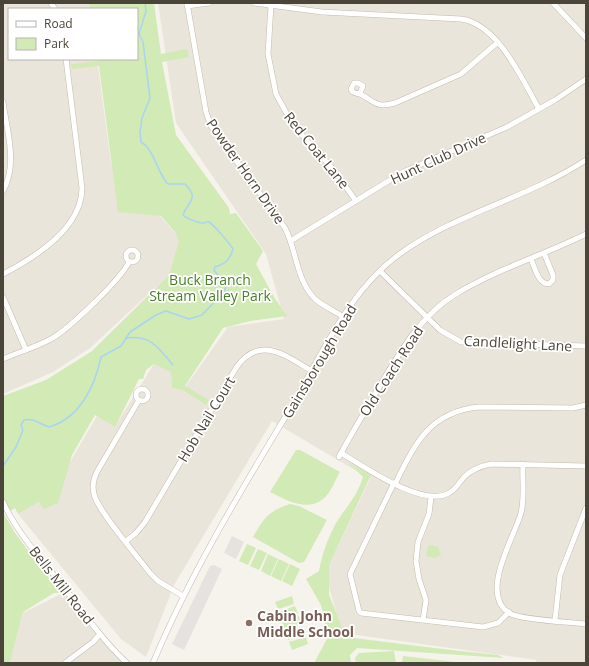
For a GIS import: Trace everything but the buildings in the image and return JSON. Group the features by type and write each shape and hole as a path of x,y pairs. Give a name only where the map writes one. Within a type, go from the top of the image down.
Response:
{"street":[{"path":"187,4 209,3"},
{"path":"254,3 322,12 467,20 481,26 510,57 539,109"},
{"path":"553,3 586,38"},
{"name":"Powder Horn Drive","path":"187,4 208,119 211,126 279,217 292,240 300,275 309,292 320,303 344,317"},
{"name":"Red Coat Lane","path":"271,5 268,54 271,75 280,101 301,135 333,169 356,201"},
{"path":"360,93 376,104 385,106 395,103 461,74 497,43"},
{"path":"3,274 40,253 71,221 80,204 82,188 66,60"},
{"name":"Hunt Club Drive","path":"292,240 403,172 507,127 539,109 586,78"},
{"path":"3,102 11,164 9,176 3,191"},
{"name":"Gainsborough Road","path":"153,663 183,596 218,530 344,317 357,298 380,271 401,254 425,238 560,176 586,160"},
{"name":"Old Coach Road","path":"394,483 340,455 399,354 414,332 443,303 468,287 586,234"},
{"path":"531,259 541,280 544,284 549,284 553,280 553,275 544,253"},
{"path":"3,359 52,339 66,328 122,274 129,262"},
{"name":"Candlelight Lane","path":"380,271 440,330 461,342 586,346"},
{"path":"3,297 26,350"},
{"name":"Hob Nail Court","path":"126,541 136,533 145,522 236,368 244,358 259,350 272,350 281,353 312,371"},
{"path":"139,400 98,470 94,482 94,495 97,503 158,580 183,596"},
{"path":"509,612 498,623 489,627 361,613 357,608 350,579 350,572 394,483 419,439 435,422 450,414 465,409 479,407 573,408 586,405"},
{"path":"394,483 420,495 431,497 450,492 469,473 485,465 523,464 586,466"},
{"path":"523,464 521,513 501,563 498,580 499,601 509,612 516,616 586,624"},
{"path":"424,620 426,600 419,580 416,561 418,542 429,514 431,497"},
{"name":"Bells Mill Road","path":"3,502 23,535 100,634 127,663"},
{"path":"555,620 562,569 586,508"},
{"path":"64,663 93,642 100,634"}],"shaded area":[{"path":"3,3 89,3 90,8 8,8 8,60 97,60 111,163 180,238 169,275 90,348 53,372 3,394"},
{"path":"158,3 586,3 586,663 535,663 537,660 342,633 325,573 370,479 272,421 174,585 146,657 121,639 18,514 50,496 97,416 115,426 154,364 171,371 183,390 228,327 284,319 266,254 176,123"},
{"path":"232,536 244,542 236,559 224,553"},
{"path":"214,565 222,569 184,650 172,644 210,566"},
{"path":"52,573 127,663 10,663 23,613 61,594"}],"green space":[{"name":"Buck Branch Stream Valley Park","path":"89,3 154,3 161,54 187,49 189,57 162,62 176,135 229,208 230,214 236,213 263,251 256,264 274,297 287,316 250,321 223,328 185,386 209,400 206,405 183,390 172,388 171,372 154,364 146,370 143,379 139,379 115,427 95,415 72,455 58,503 44,509 39,502 18,514 15,508 8,512 3,502 3,396 46,380 92,351 169,275 179,241 175,232 161,216 118,212 99,66 72,69 71,64 98,60 138,60 138,8 90,8"},
{"path":"296,450 300,450 340,472 328,493 317,503 303,505 270,492"},
{"path":"349,463 371,475 329,565 329,595 346,637 498,655 504,658 357,648 350,655 351,663 314,663 328,637 321,605 306,579 319,571 328,540 333,529 361,483 363,477"},
{"path":"290,504 299,506 327,520 304,562 299,563 253,537 267,516 276,509"},
{"path":"3,512 15,533 60,593 54,593 23,612 10,663 3,663"},
{"path":"247,544 256,548 248,565 239,561"},
{"path":"428,546 438,547 441,555 435,558 426,556"},
{"path":"258,549 267,553 259,570 250,566"},
{"path":"268,554 278,559 270,576 261,571"},
{"path":"279,559 289,564 281,581 271,576"},
{"path":"290,564 300,569 292,586 282,581"},
{"path":"292,596 294,604 278,609 275,602"},
{"path":"295,606 298,614 281,620 279,612"},
{"path":"299,616 301,624 285,630 282,622"},
{"path":"302,627 305,634 288,640 286,632"},
{"path":"306,637 308,644 292,650 289,642"},
{"path":"394,651 396,663 356,663 355,658 359,653"},
{"path":"403,656 456,662 456,663 402,663"}],"waterway":[{"path":"3,466 16,447 23,430 21,425 24,420 35,421 49,427 60,423 69,416 77,409 90,390 95,379 101,357 121,346 130,332 156,315 166,311 189,319 202,315 224,292 226,286 214,270 215,267 227,261 233,249 209,222 198,222 183,215 192,200 192,193 185,184 168,184 161,174 150,150 141,142 140,132 142,118 150,98 143,42 139,34 146,11 145,3"},
{"path":"126,338 142,338 148,340 158,348 173,365"}],"place":[{"name":"Cabin John Middle School","path":"249,623"}]}
